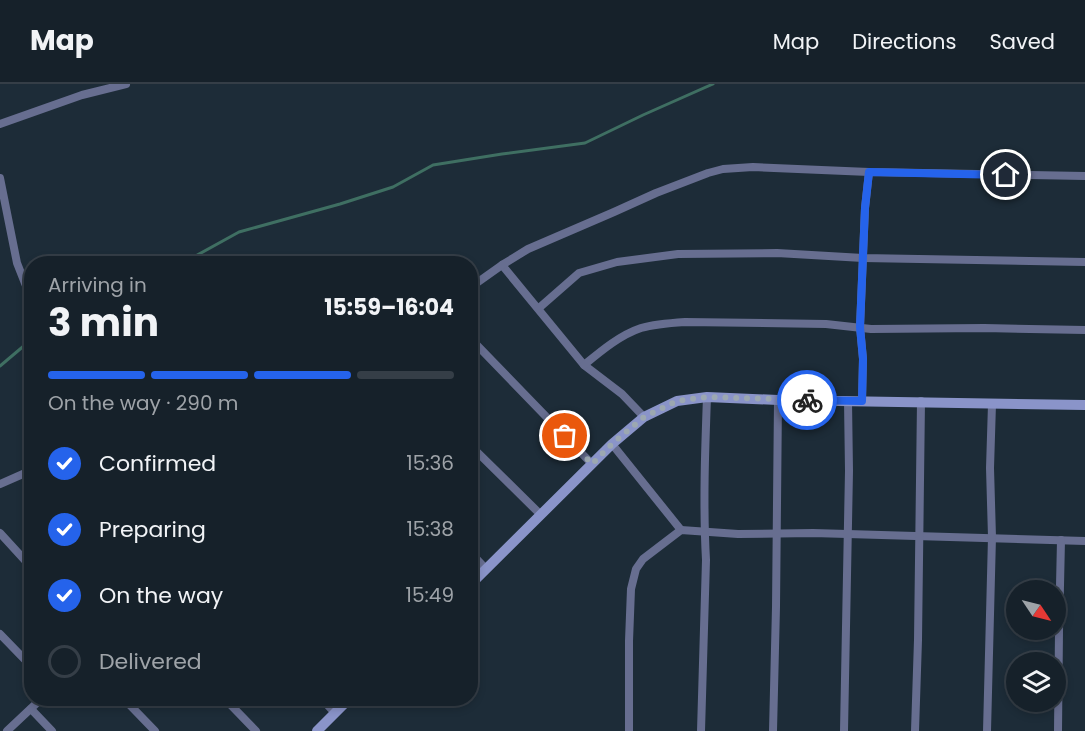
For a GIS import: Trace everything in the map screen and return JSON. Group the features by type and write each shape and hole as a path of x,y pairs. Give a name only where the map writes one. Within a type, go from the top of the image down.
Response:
{"main road":[{"path":"478,577 612,444 644,417 677,401 707,397 1085,405"},
{"path":"321,729 341,706"}],"street":[{"path":"0,124 82,95 126,84"},
{"path":"478,282 528,249 656,193 723,169 745,167 1085,176"},
{"path":"862,401 863,359 860,327 865,208 869,172"},
{"path":"0,178 17,263 24,281"},
{"path":"0,214 5,202"},
{"path":"539,308 579,273 617,262 678,254 777,253 863,258 1085,262"},
{"path":"502,265 584,365 622,394 644,417"},
{"path":"584,365 632,332 663,323 704,321 826,324 871,328 961,327 1085,330"},
{"path":"478,346 592,464"},
{"path":"701,731 706,560 707,397"},
{"path":"773,731 778,400"},
{"path":"844,731 848,401"},
{"path":"915,731 921,401"},
{"path":"987,731 992,537 990,468 992,404"},
{"path":"612,444 681,530"},
{"path":"478,453 541,515"},
{"path":"0,484 24,474"},
{"path":"629,731 629,641 633,579 643,559 681,530 738,534 848,534 1085,541"},
{"path":"0,533 24,559"},
{"path":"1058,731 1061,540"},
{"path":"478,561 486,569"},
{"path":"0,634 24,659"},
{"path":"7,731 34,706"},
{"path":"131,706 155,731"},
{"path":"232,706 256,731"},
{"path":"328,706 334,712"},
{"path":"31,709 52,731"}],"waterway":[{"path":"196,256 239,232 393,187 433,165 585,143 713,84"},
{"path":"0,366 24,346"}],"way so far":[{"path":"565,436 592,464 644,417 677,401 707,397 807,400"}],"route":[{"path":"807,400 862,401 863,359 860,327 865,208 869,172 1006,175"}]}
